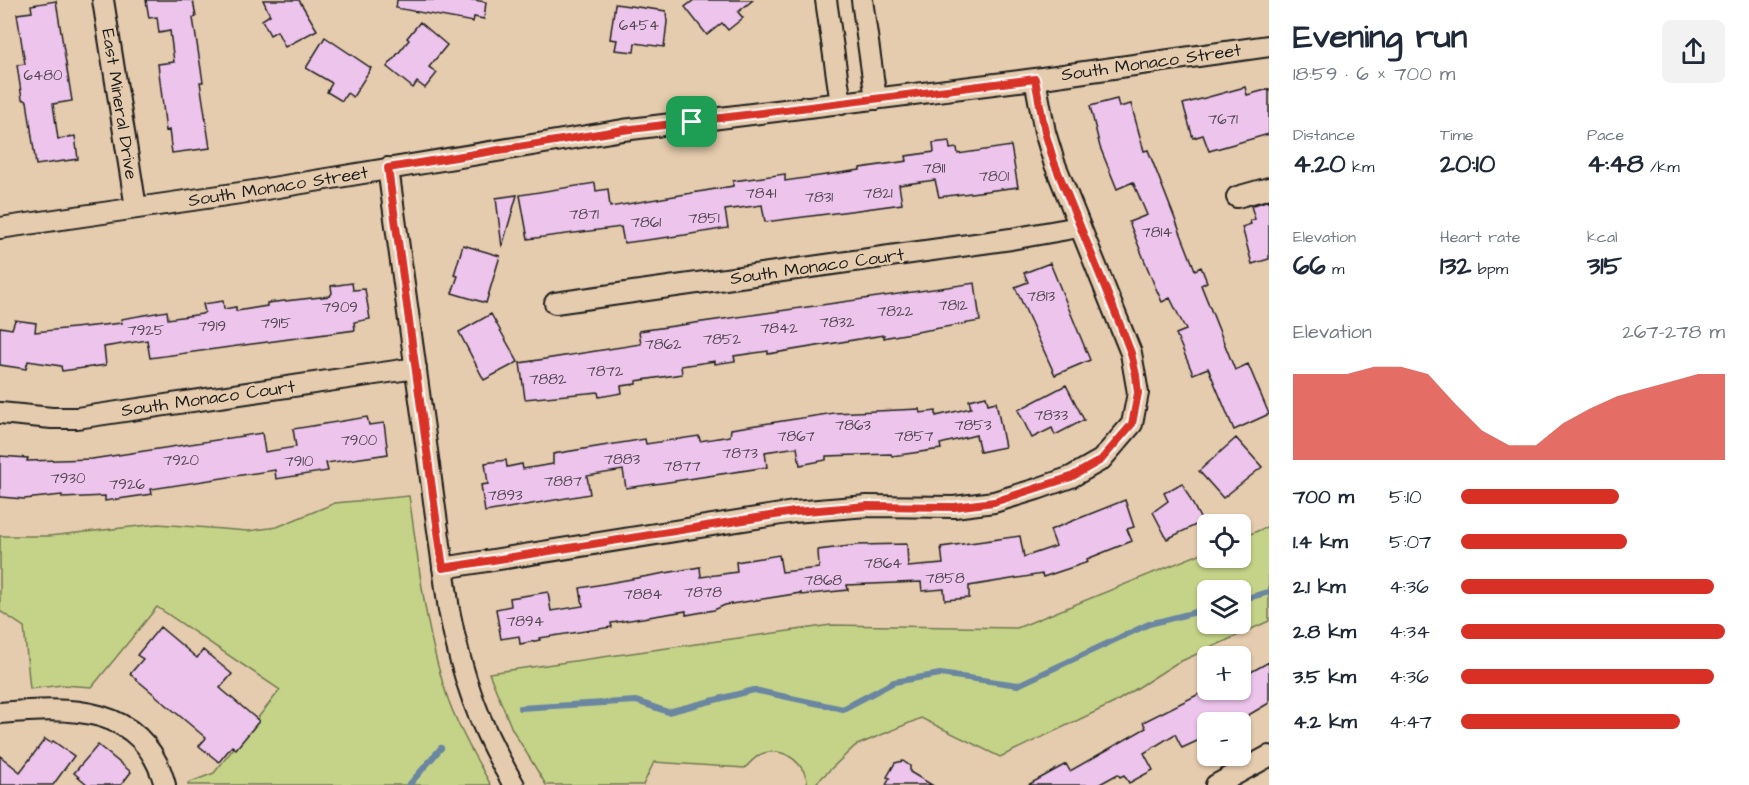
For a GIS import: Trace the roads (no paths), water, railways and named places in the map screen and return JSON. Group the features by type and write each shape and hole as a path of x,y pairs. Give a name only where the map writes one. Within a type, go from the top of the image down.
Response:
{"street":[{"name":"East Mineral Drive","path":"104,0 136,208"},
{"path":"826,0 841,104"},
{"path":"862,0 876,99"},
{"name":"South Monaco Street","path":"0,228 623,130 1035,79 1269,46"},
{"path":"443,568 794,512 867,506 954,507 994,502 1071,477 1101,460 1132,424 1138,393 1131,353 1054,162 1045,132 1035,79"},
{"path":"388,168 450,620 466,685 477,714 514,785"},
{"path":"1237,197 1269,188"},
{"name":"South Monaco Court","path":"555,303 1079,227"},
{"name":"South Monaco Court","path":"0,413 77,418 416,368"},
{"path":"0,713 43,709 71,710 112,718 139,737 150,750 165,785"},
{"path":"1216,785 1269,756"}],"waterway":[{"path":"1251,597 1269,592"},
{"path":"520,708 636,701 668,712 754,690 843,709 894,682 940,674 1018,685 1149,624 1197,612"},
{"path":"409,785 441,748"}]}
